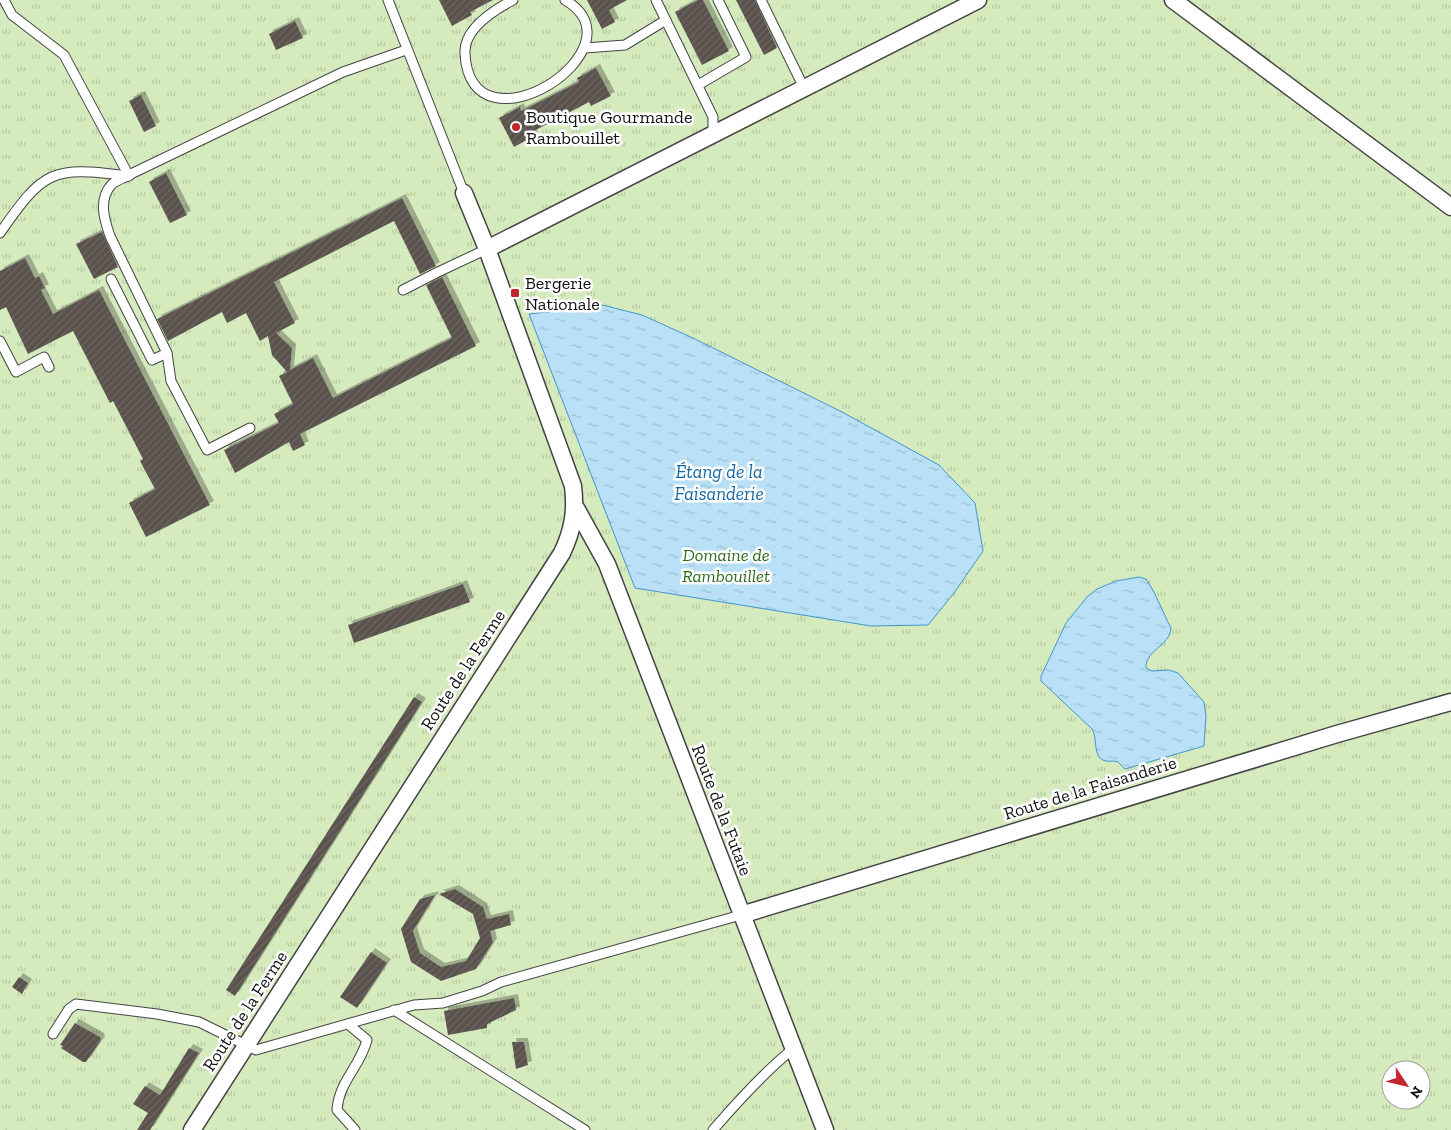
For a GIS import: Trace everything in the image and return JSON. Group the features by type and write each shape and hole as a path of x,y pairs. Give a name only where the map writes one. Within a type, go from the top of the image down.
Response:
{"street":[{"path":"487,249 978,0"},
{"path":"1173,0 1451,207"},
{"name":"Route de la Ferme","path":"192,1130 562,553 571,533 576,508 573,486 487,249 464,193"},
{"name":"Route de la Futaie","path":"576,508 607,564 825,1130"},
{"name":"Route de la Faisanderie","path":"741,915 1336,734 1451,702"}],"lane":[{"path":"4,0 12,15 64,55 129,176"},
{"path":"388,0 406,50 464,193"},
{"path":"513,0 487,16 475,28 464,50 465,66 472,82 480,91 495,98 507,98 549,86 576,64 585,48 587,28 581,14 565,0"},
{"path":"656,0 713,117 713,134"},
{"path":"698,85 746,57 718,0"},
{"path":"761,0 804,88"},
{"path":"585,48 624,45 666,20"},
{"path":"250,428 207,450 171,381 167,353 110,236 103,219 103,199 112,184 342,72 406,50"},
{"path":"0,233 26,196 48,178 76,171 129,176"},
{"path":"403,290 487,249"},
{"path":"111,279 152,360 167,353"},
{"path":"0,341 16,372 44,357 49,367"},
{"path":"52,1034 69,1009 76,1004 157,1014 199,1022 245,1047 256,1050 394,1010 443,1003 482,991 501,982 741,915"},
{"path":"394,1010 585,1130"},
{"path":"348,1024 367,1040 363,1055 338,1095 337,1110 355,1130"},
{"path":"713,1130 746,1093 794,1048"}],"green space":[{"name":"Domaine de Rambouillet","path":"0,0 1451,0 1451,1130 0,1130"}],"water":[{"name":"Étang de la Faisanderie","path":"586,301 642,315 693,338 842,412 939,465 975,503 983,551 954,593 928,625 871,626 635,588 529,314 556,311"},
{"path":"1139,577 1146,579 1150,585 1171,628 1167,639 1149,657 1146,668 1152,671 1169,670 1178,673 1204,702 1206,716 1204,746 1125,769 1118,762 1106,761 1099,756 1092,729 1041,681 1041,676 1066,623 1087,597 1097,589 1116,581"}],"building":[{"path":"439,0 493,0 470,12 472,15 452,26"},
{"path":"587,0 627,0 609,10 615,22 602,29"},
{"path":"698,0 703,0 729,51 702,65 675,12"},
{"path":"736,0 755,0 777,48 764,55"},
{"path":"295,21 303,38 276,50 269,34"},
{"path":"596,68 611,96 591,106 589,102 532,132 534,136 514,147 499,118 520,107 521,111 579,82 577,78"},
{"path":"141,95 156,126 144,132 129,101"},
{"path":"166,173 187,215 170,223 149,182"},
{"path":"402,198 436,266 420,274 394,221 274,282 295,323 276,333 292,348 290,370 313,358 333,398 452,338 426,285 442,277 476,346 300,434 305,445 293,451 289,442 235,473 224,450 279,423 274,414 293,404 279,376 287,372 272,355 268,336 260,341 246,313 227,323 222,312 168,341 157,319"},
{"path":"102,232 118,267 94,279 76,244"},
{"path":"25,258 35,278 39,276 45,288 41,290 53,314 99,290 210,505 146,537 129,503 155,489 140,461 143,459 113,401 110,403 73,331 28,354 6,307 0,310 0,271"},
{"path":"463,584 470,602 354,643 348,625"},
{"path":"414,697 422,702 235,996 226,990"},
{"path":"455,889 483,907 487,919 509,914 511,925 490,931 493,942 476,969 441,981 411,962 401,929 420,899 435,895 413,931 420,953 441,967 466,961 480,938 473,914 439,894"},
{"path":"371,952 387,963 357,1008 340,997"},
{"path":"19,977 28,983 22,994 12,987"},
{"path":"514,998 516,1010 487,1024 487,1028 448,1035 444,1011"},
{"path":"75,1023 100,1037 101,1040 86,1062 61,1048 63,1046 60,1045"},
{"path":"512,1042 524,1042 528,1065 516,1069"},
{"path":"189,1048 199,1053 150,1130 137,1130 148,1113 133,1104 145,1086 160,1095"}],"place":[{"name":"Boutique Gourmande Rambouillet","path":"516,127"},
{"name":"Bergerie Nationale","path":"515,293"}]}
